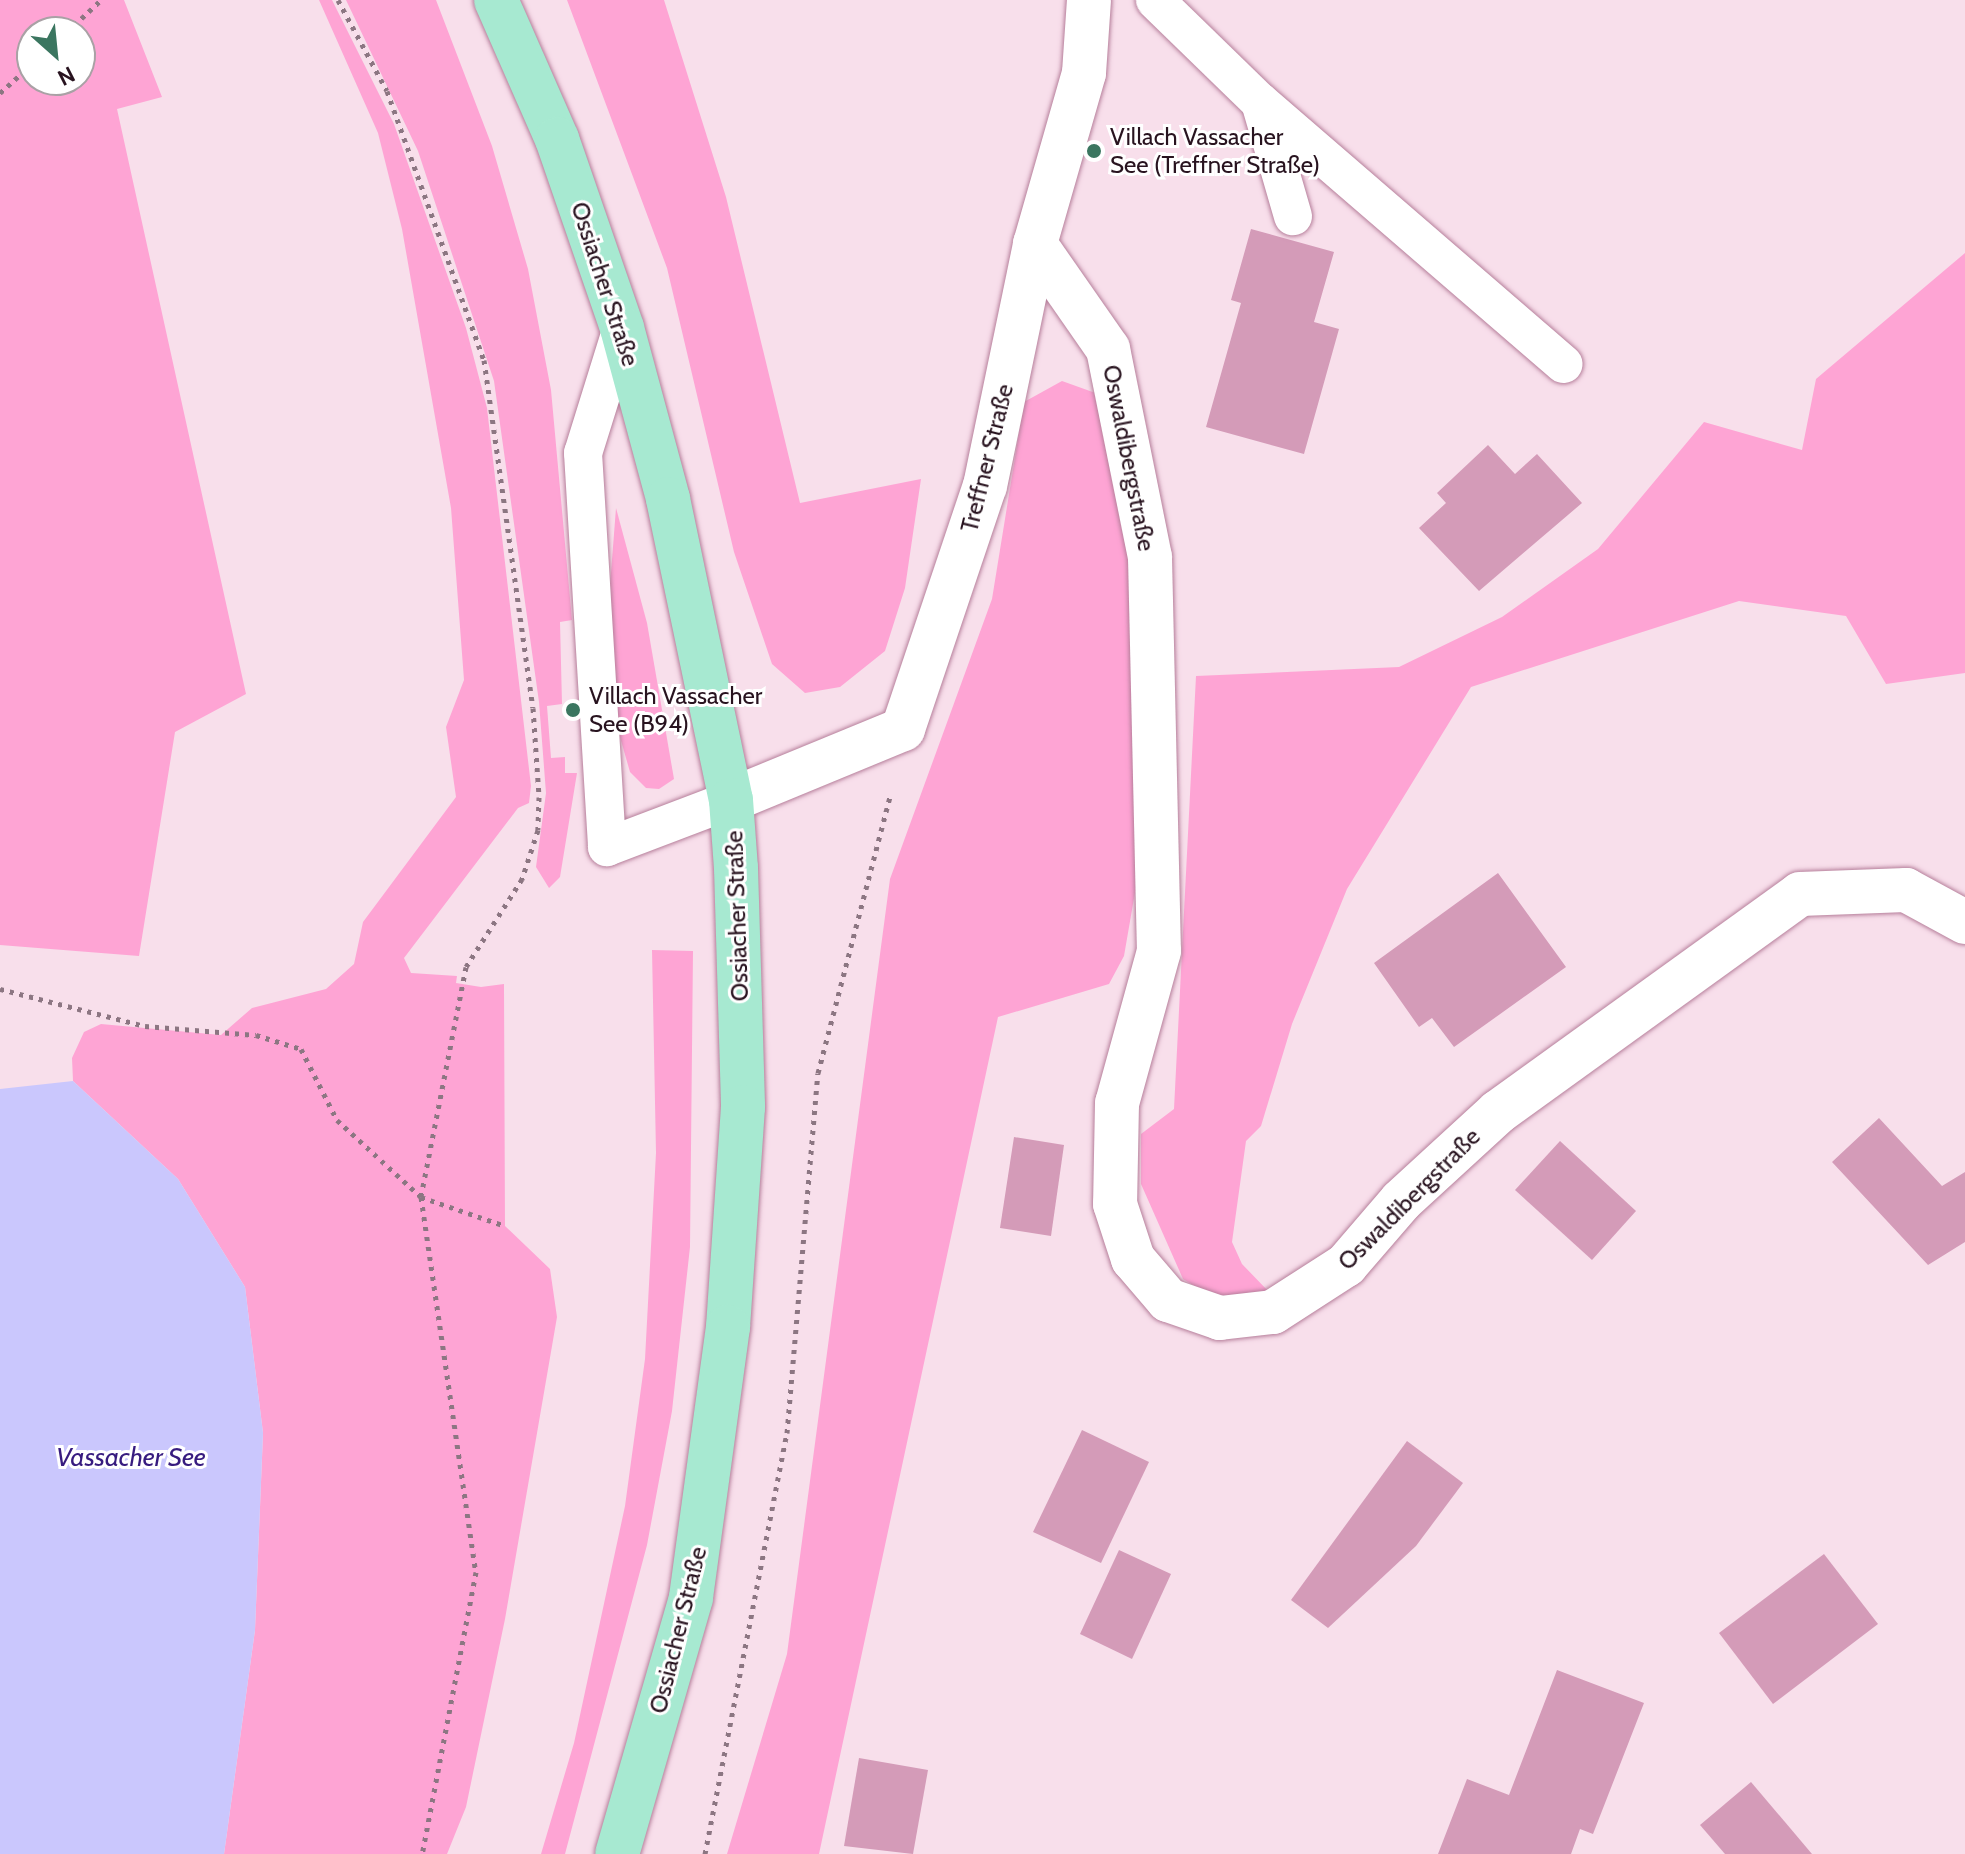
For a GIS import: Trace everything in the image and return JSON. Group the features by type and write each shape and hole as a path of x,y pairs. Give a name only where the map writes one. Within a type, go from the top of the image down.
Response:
{"main road":[{"name":"Ossiacher Straße","path":"496,0 557,139 622,328 668,499 731,800 743,1107 728,1327 691,1598 617,1854"}],"street":[{"name":"Treffner Straße","path":"903,729 985,486 1035,244 1084,73 1089,0"},
{"name":"Oswaldibergstraße","path":"1035,244 1108,349 1150,557 1159,951 1117,1103 1115,1204 1133,1259 1168,1300 1220,1318 1273,1312 1346,1265 1401,1201 1498,1112 1800,894 1906,890 1965,922"},
{"path":"731,800 903,729"}],"lane":[{"path":"1155,0 1260,102 1564,364"},
{"path":"1260,102 1293,216"},
{"path":"622,328 583,453 607,847 731,800"}],"path":[{"path":"84,16 101,0"},
{"path":"338,0 387,91 484,360 533,708 538,830 522,879 466,967 421,1197 476,1572 422,1854"},
{"path":"0,93 16,78"},
{"path":"705,1854 787,1433 818,1073 903,729"},
{"path":"0,989 145,1026 256,1035 301,1049 337,1120 421,1197 505,1226"}],"shaded area":[{"path":"0,0 124,0 162,97 117,109 246,694 175,732 139,956 0,945"},
{"path":"319,0 332,0 394,124 466,328 487,408 531,786 529,803 518,808 404,958 411,973 457,976 456,983 481,987 504,984 505,1226 550,1269 557,1317 505,1619 466,1807 447,1854 224,1854 255,1630 263,1433 245,1287 178,1179 73,1081 72,1058 84,1032 101,1024 221,1035 252,1008 326,989 354,964 363,922 456,797 446,727 464,680 451,508 402,229 378,133"},
{"path":"346,0 436,0 492,146 528,269 551,390 572,620 560,622 562,704 547,706 551,758 565,757 565,773 577,773 560,877 549,888 536,867 546,793 539,702 494,381 418,151"},
{"path":"567,0 664,0 726,197 800,503 921,479 905,588 885,651 840,687 805,693 772,664 734,552 667,268"},
{"path":"1965,253 1965,673 1886,684 1846,616 1739,601 1471,687 1347,889 1292,1024 1261,1126 1246,1141 1232,1242 1242,1264 1270,1293 1218,1300 1183,1279 1141,1184 1141,1134 1174,1109 1196,676 1399,667 1502,617 1598,549 1704,422 1802,450 1816,379"},
{"path":"1062,381 1101,395 1131,453 1152,794 1124,956 1109,984 998,1017 819,1854 727,1854 787,1654 890,879 992,599 1024,402"},
{"path":"616,508 647,623 674,779 659,789 646,788 630,772 616,723 610,586"},
{"path":"652,950 693,951 690,1247 672,1411 647,1545 565,1854 541,1854 574,1743 625,1506 645,1359 656,1153"}],"water":[{"name":"Vassacher See","path":"73,1081 178,1179 245,1287 263,1433 255,1630 224,1854 0,1854 0,1089"}],"building":[{"path":"1251,229 1334,252 1314,322 1339,329 1304,454 1206,427 1241,303 1231,300"},
{"path":"1488,445 1515,474 1537,454 1582,503 1479,591 1419,528 1446,503 1437,493"},
{"path":"1498,873 1566,967 1454,1047 1432,1018 1419,1027 1374,963"},
{"path":"1879,1118 1942,1186 1965,1172 1965,1242 1928,1265 1832,1162"},
{"path":"1014,1137 1064,1145 1051,1236 1000,1228"},
{"path":"1560,1141 1636,1211 1592,1260 1515,1190"},
{"path":"1082,1430 1149,1462 1101,1563 1033,1532"},
{"path":"1407,1441 1463,1483 1416,1546 1328,1628 1291,1600"},
{"path":"1119,1550 1171,1574 1132,1659 1080,1634"},
{"path":"1824,1554 1878,1624 1773,1704 1719,1633"},
{"path":"1557,1670 1644,1703 1593,1834 1580,1829 1571,1854 1438,1854 1467,1779 1509,1795"},
{"path":"859,1758 928,1770 913,1854 844,1846"},
{"path":"1751,1782 1812,1854 1725,1854 1700,1825"}],"place":[{"name":"Villach Vassacher See (Treffner Straße)","path":"1094,151"},
{"name":"Villach Vassacher See (B94)","path":"573,710"}]}
